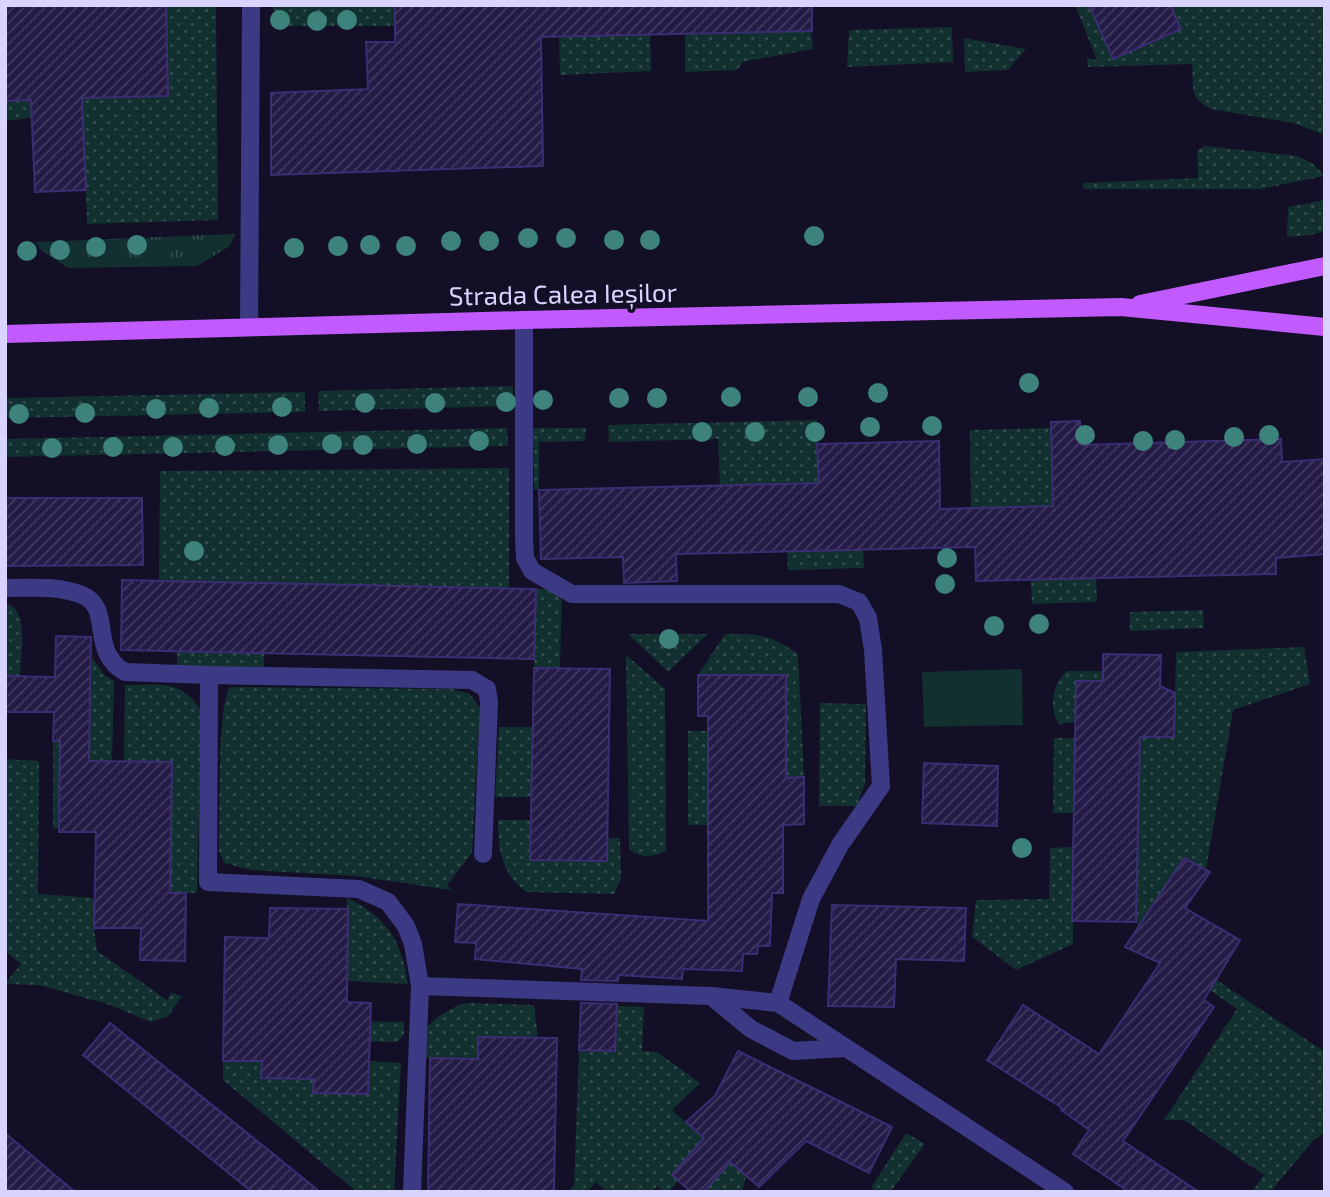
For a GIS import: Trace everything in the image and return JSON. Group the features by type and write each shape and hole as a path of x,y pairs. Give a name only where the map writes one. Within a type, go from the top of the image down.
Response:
{"main road":[{"name":"Strada Calea Ieșilor","path":"1121,307 1325,266"},
{"name":"Strada Calea Ieșilor","path":"5,334 1121,307 1325,327"}],"street":[{"path":"249,327 251,5"},
{"path":"524,320 524,536 525,558 532,571 572,594 839,594 859,602 868,618 873,650 881,786 840,845 811,899 778,1003"},
{"path":"5,588 52,588 85,596 95,605 100,618 106,656 113,665 125,672 472,680 487,689 489,710 483,854"},
{"path":"209,675 208,882 359,889 388,902 406,926 413,944 420,986 412,1192"},
{"path":"420,986 711,996 778,1003 1065,1192"},
{"path":"711,996 751,1030 793,1051 846,1048"}],"green space":[{"path":"166,5 216,5 218,220 87,224 83,111 5,121 5,101 168,96"},
{"path":"273,5 395,5 395,26 273,26"},
{"path":"1075,5 1325,5 1325,135 1293,123 1211,109 1195,95 1192,64 1088,67 1087,58 1097,60"},
{"path":"952,27 953,62 847,67 849,30"},
{"path":"811,31 813,49 742,62 738,70 685,72 685,34"},
{"path":"650,34 651,71 560,75 559,37"},
{"path":"964,38 1026,49 1008,70 965,72"},
{"path":"1205,146 1297,156 1312,163 1325,176 1260,189 1083,189 1083,183 1198,178 1197,151"},
{"path":"1325,200 1325,231 1287,237 1288,207"},
{"path":"235,234 230,246 197,266 68,268 41,250 35,242"},
{"path":"513,386 513,406 319,411 318,391"},
{"path":"305,392 305,412 5,418 5,398"},
{"path":"817,420 819,483 720,485 718,439 609,442 608,425"},
{"path":"507,428 508,446 5,457 5,439"},
{"path":"533,428 586,428 585,441 539,442 539,490 534,490"},
{"path":"1051,428 1052,478 1163,462 1282,458 1283,501 971,508 970,430"},
{"path":"509,468 509,588 159,581 160,471"},
{"path":"863,549 864,568 788,570 787,551"},
{"path":"1096,578 1097,602 1032,604 1031,580"},
{"path":"536,589 562,589 560,668 534,668"},
{"path":"5,604 13,607 21,623 20,676 5,676"},
{"path":"1203,610 1204,628 1130,631 1130,612"},
{"path":"628,634 708,634 668,672"},
{"path":"725,634 764,636 798,654 804,777 786,778 786,675 698,675"},
{"path":"1304,647 1310,684 1233,710 1206,870 1184,858 1137,929 1140,737 1174,737 1176,652"},
{"path":"177,651 264,653 264,670 177,667"},
{"path":"626,655 665,689 666,851 652,856 643,856 629,849"},
{"path":"92,657 104,675 114,681 112,762 60,761 59,828 53,829 53,741 90,741"},
{"path":"1022,669 1023,725 924,727 922,672"},
{"path":"1067,671 1103,671 1102,681 1076,681 1075,722 1059,724 1053,704 1055,689"},
{"path":"125,685 177,688 194,700 201,711 197,893 170,893 172,762 124,762"},
{"path":"230,687 452,689 470,694 480,708 472,853 447,885 451,890 355,876 251,870 224,863 219,851 220,765 223,716"},
{"path":"820,703 866,704 865,783 857,806 819,806"},
{"path":"499,727 533,727 532,797 495,797"},
{"path":"688,731 708,731 708,825 688,825"},
{"path":"1054,738 1075,738 1074,813 1053,813"},
{"path":"5,759 39,761 38,894 94,898 97,951 167,1000 171,993 182,996 168,1016 151,1022 107,1004 39,985 5,984 21,964 5,951"},
{"path":"498,820 531,820 531,860 606,861 607,838 620,838 621,879 614,894 526,892 506,869 499,841"},
{"path":"1073,847 1073,944 1016,970 972,937 976,900 1049,899 1050,848"},
{"path":"347,898 373,914 390,932 401,955 408,984 347,981"},
{"path":"1194,965 1325,1052 1325,1132 1313,1141 1270,1192 1252,1192 1264,1175 1184,1120 1164,1120 1237,1009 1188,975"},
{"path":"467,1003 534,1005 538,1038 479,1037 478,1059 426,1058 426,1028 445,1012"},
{"path":"617,1006 644,1007 642,1051 657,1052 700,1083 672,1110 712,1145 668,1192 663,1192 657,1186 652,1192 607,1192 596,1182 587,1192 567,1192 574,1186 579,1050 615,1051"},
{"path":"349,1021 404,1022 404,1035 397,1042 349,1041"},
{"path":"223,1061 262,1061 261,1077 314,1079 313,1092 368,1094 369,1061 401,1063 394,1192 357,1192 223,1080"},
{"path":"906,1133 925,1144 891,1191 879,1192 871,1188"},
{"path":"724,1155 746,1176 742,1192 690,1192"}],"building":[{"path":"5,5 166,5 168,96 82,98 86,190 35,192 31,100 5,101"},
{"path":"395,5 812,5 812,31 541,37 543,166 271,175 271,93 368,89 366,42 395,42"},
{"path":"1089,5 1170,5 1181,29 1113,59"},
{"path":"1080,421 1081,445 1281,439 1282,462 1325,459 1325,554 1276,558 1276,574 976,581 975,547 676,554 677,581 624,583 623,557 541,559 539,490 819,483 817,444 939,441 940,509 1053,506 1051,422"},
{"path":"5,498 142,498 143,565 5,566"},
{"path":"122,580 536,589 534,659 121,650"},
{"path":"56,636 91,637 89,761 172,762 170,893 186,893 185,961 140,960 141,928 94,928 96,832 59,832 60,741 53,741 54,712 5,712 5,676 55,677"},
{"path":"1103,654 1161,655 1160,686 1175,693 1174,737 1140,737 1136,922 1072,921 1076,681 1103,681"},
{"path":"534,668 610,669 607,861 530,860"},
{"path":"698,675 786,675 786,778 804,777 804,824 783,825 783,893 772,893 770,946 758,946 757,954 743,954 742,971 683,969 682,979 619,975 618,981 581,980 582,969 475,959 476,943 455,942 458,904 708,921 708,716 698,716"},
{"path":"924,763 998,766 997,826 922,823"},
{"path":"1184,858 1210,872 1185,908 1240,940 1204,1000 1214,1007 1123,1141 1199,1192 1129,1192 1073,1154 1089,1130 1061,1110 1062,1108 987,1060 1023,1005 1099,1054 1160,963 1125,947"},
{"path":"832,905 966,908 964,961 896,959 894,1007 828,1006"},
{"path":"270,908 348,909 347,1002 371,1003 368,1094 313,1093 314,1079 261,1078 262,1061 223,1061 225,937 269,938"},
{"path":"581,1003 617,1004 615,1051 579,1050"},
{"path":"110,1023 320,1192 252,1192 83,1055"},
{"path":"478,1037 557,1038 554,1192 428,1192 430,1058 478,1059"},
{"path":"738,1051 892,1127 869,1173 806,1141 759,1187 730,1162 704,1192 691,1192 672,1175 704,1138 686,1122 715,1096"},
{"path":"5,1133 75,1192 5,1192"}]}
